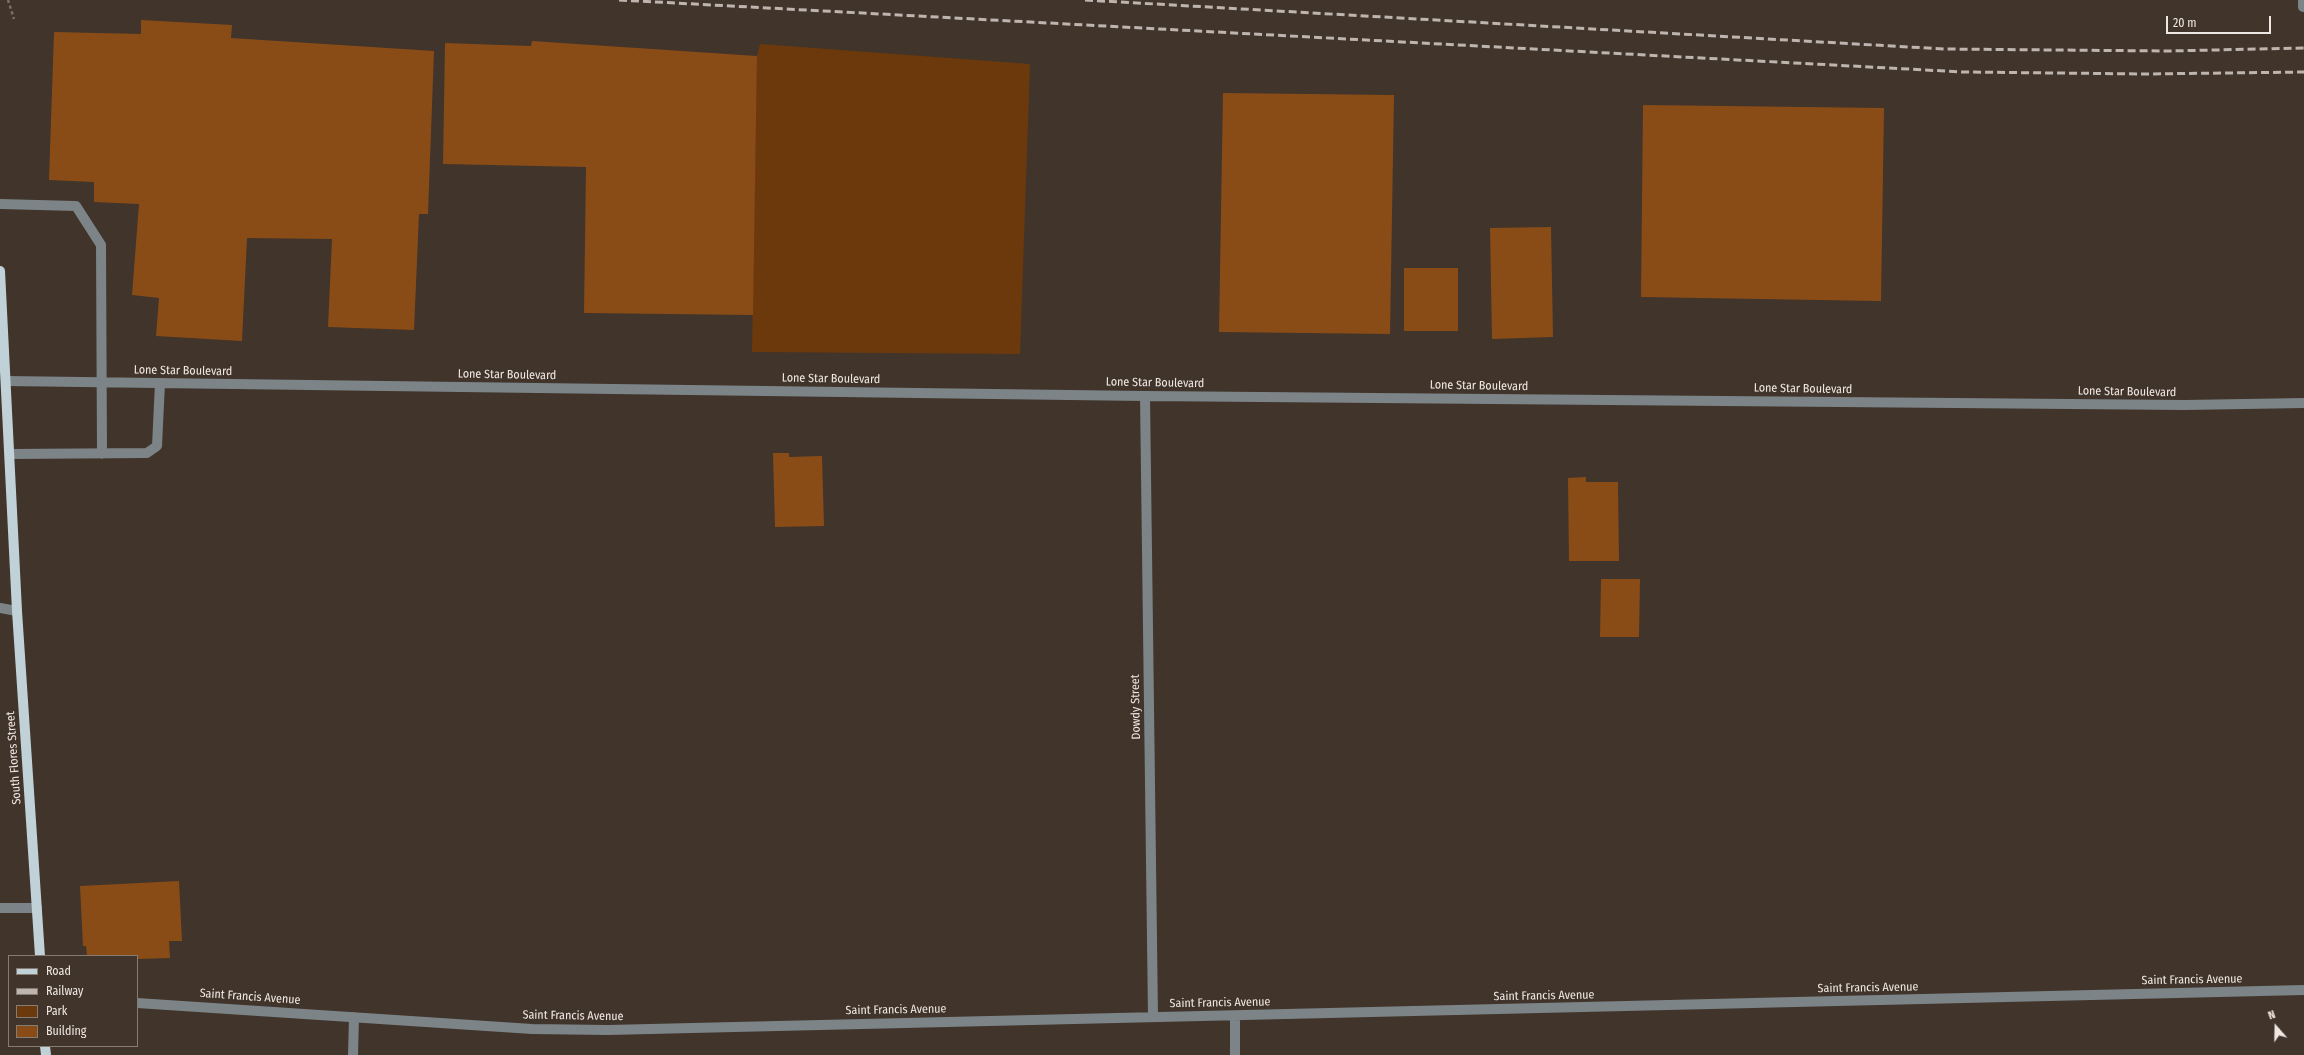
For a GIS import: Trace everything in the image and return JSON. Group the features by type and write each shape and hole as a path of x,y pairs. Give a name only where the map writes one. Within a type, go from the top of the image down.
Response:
{"main road":[{"name":"South Flores Street","path":"0,271 18,611 40,955"}],"street":[{"path":"0,204 76,206 101,245 103,382 102,454"},
{"name":"Lone Star Boulevard","path":"6,382 1145,396 2185,405 2304,403"},
{"path":"10,454 147,453 157,446 160,383"},
{"name":"Dowdy Street","path":"1145,396 1153,1017"},
{"path":"0,608 18,611"},
{"path":"0,908 37,908"},
{"name":"Saint Francis Avenue","path":"138,1003 532,1029 608,1030 2304,990"},
{"path":"1234,1016 1235,1055"},
{"path":"353,1055 354,1017"}],"path":[{"path":"8,0 14,19"}],"green space":[{"path":"760,44 1030,64 1020,354 752,352 757,56"}],"building":[{"path":"141,20 232,25 231,38 434,51 428,214 419,214 414,330 328,327 332,239 247,238 242,341 156,336 159,298 132,295 139,204 94,202 94,182 49,180 54,32 141,34"},
{"path":"532,41 757,56 753,315 584,313 586,167 443,164 445,43 531,46"},
{"path":"1223,93 1394,95 1390,334 1219,332"},
{"path":"1643,105 1884,108 1881,301 1641,297"},
{"path":"1551,227 1553,337 1492,339 1490,228"},
{"path":"1404,268 1458,268 1458,331 1404,331"},
{"path":"773,453 789,453 789,457 822,456 824,526 775,527"},
{"path":"1586,477 1586,482 1618,482 1619,561 1569,561 1568,478"},
{"path":"1601,579 1640,579 1639,637 1600,637"},
{"path":"179,881 182,941 169,941 170,958 138,959 138,955 87,955 86,946 83,946 80,886"}],"railway":[{"path":"619,0 1963,72 2147,74 2304,72"},
{"path":"1085,0 1944,49 2169,51 2304,48"}]}
